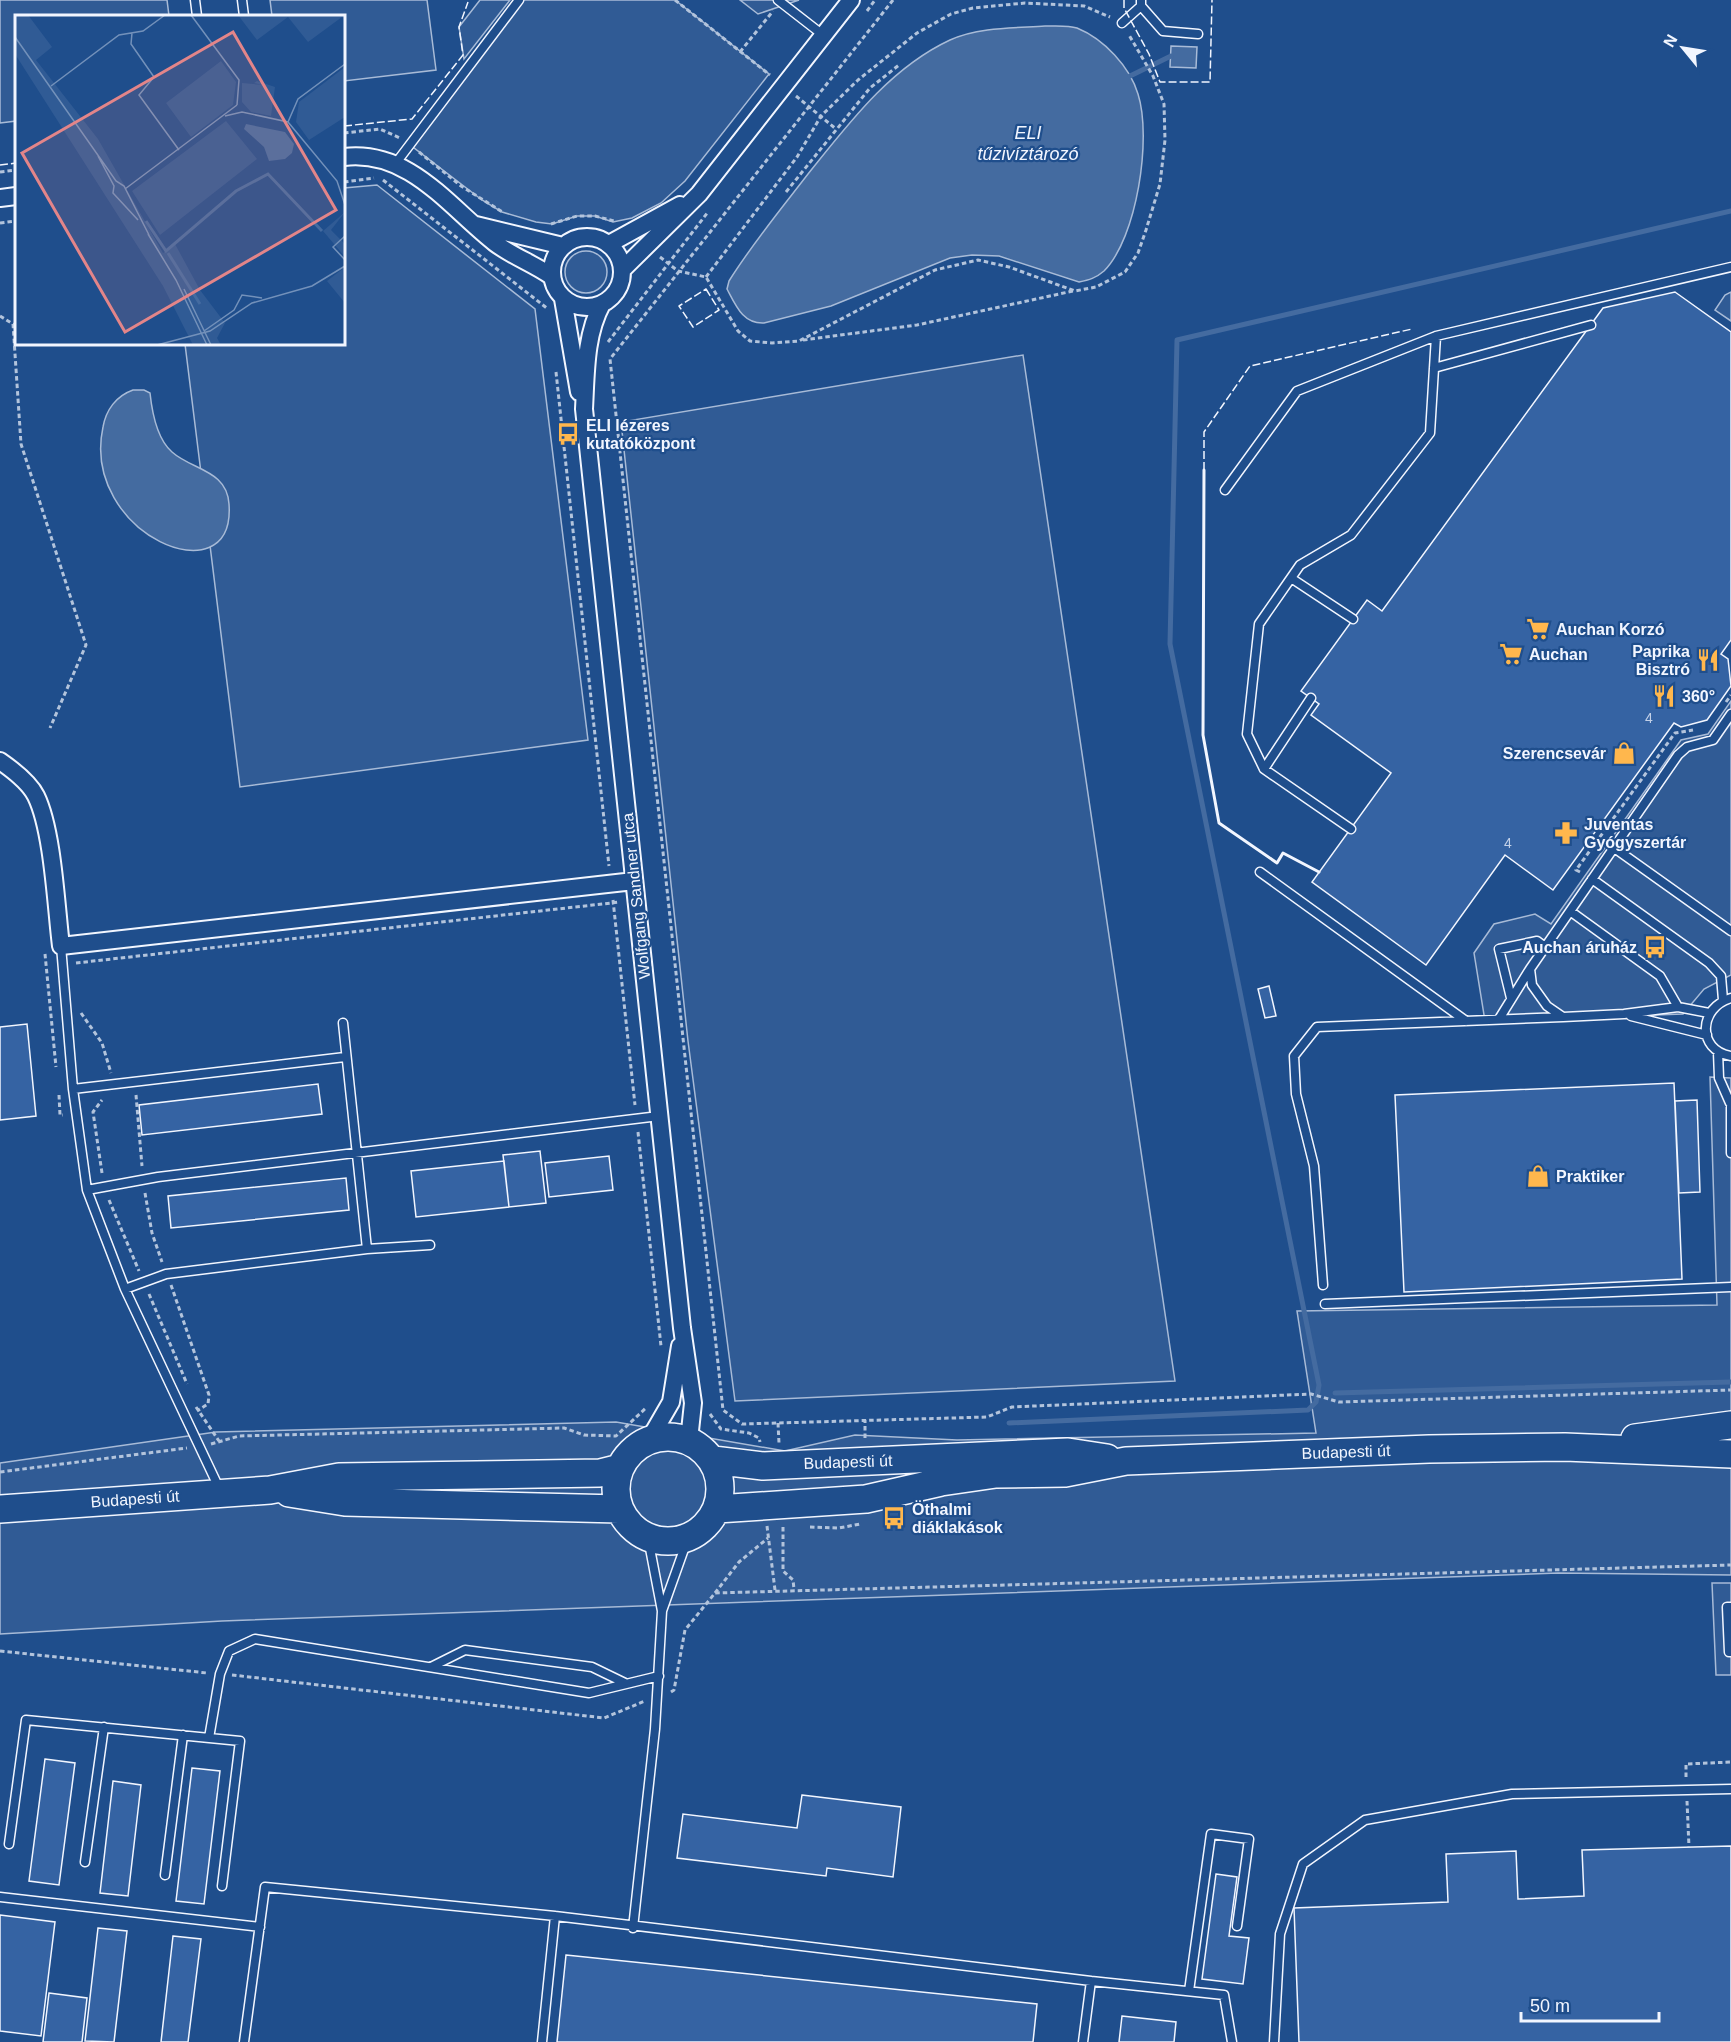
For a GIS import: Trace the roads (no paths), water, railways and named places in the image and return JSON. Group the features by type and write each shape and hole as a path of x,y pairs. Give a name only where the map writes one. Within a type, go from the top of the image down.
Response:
{"main road":[{"name":"Budapesti út","path":"1566,1447 1731,1425"},
{"path":"669,1436 689,1440 703,1449 713,1460 721,1485 717,1509 706,1527 688,1538 668,1542 648,1538 631,1526 619,1509 616,1488 620,1468 632,1451 649,1440 669,1436"},
{"name":"Budapesti út","path":"717,1509 774,1513 866,1499 941,1482 996,1474 1065,1473 1126,1461 1429,1449 1566,1447 1731,1454"},
{"name":"Budapesti út","path":"713,1460 771,1456 1068,1452 1126,1461"},
{"name":"Budapesti út","path":"0,1509 270,1490 339,1477 600,1473 620,1468"},
{"name":"Budapesti út","path":"270,1490 345,1502 619,1509"}],"street":[{"path":"622,270 648,247 699,194 851,0"},
{"path":"345,157 375,157 396,163 476,225 496,244 551,276"},
{"path":"609,244 638,230 699,194"},
{"path":"0,198 15,196"},
{"path":"476,225 563,246"},
{"path":"585,237 598,238 609,244 616,252 622,270 617,290 602,304 595,318 591,336 584,409 576,381 563,299 553,284 551,276 552,265 563,246 573,239 585,237"},
{"path":"563,299 582,307 602,304"},
{"name":"Wolfgang Sandner utca","path":"584,409 682,1328 693,1403 689,1440"},
{"path":"0,761 19,775 35,794 44,819 61,946 634,881"},
{"name":"Wolfgang Sandner utca","path":"649,1440 671,1401 682,1328"}],"lane":[{"path":"195,0 197,15"},
{"path":"242,0 244,15"},
{"path":"396,163 519,0"},
{"path":"780,1 823,36"},
{"path":"1122,23 1141,3 1163,31 1198,34"},
{"path":"1225,490 1297,391 1436,336 1731,267"},
{"path":"1434,368 1591,325"},
{"path":"1351,829 1264,769 1247,734 1259,624 1300,565 1351,535 1430,433 1436,336"},
{"path":"1291,578 1353,619"},
{"path":"1264,769 1311,698"},
{"path":"1499,1019 1530,969 1678,755 1688,747 1713,740 1731,714"},
{"path":"1613,847 1731,931"},
{"path":"1260,872 1467,1021"},
{"path":"1592,879 1709,963 1721,976 1727,999 1709,1012 1706,1023 1707,1035 1718,1052 1719,1078 1731,1102 1731,1153"},
{"path":"1570,911 1660,976 1678,1007"},
{"path":"1511,998 1499,950 1537,941 1545,947"},
{"path":"61,946 73,1089 87,1190 125,1289 222,1493"},
{"path":"1530,969 1532,985 1547,1006 1563,1017"},
{"path":"1323,1285 1314,1166 1296,1094 1294,1056 1317,1027 1624,1014 1678,1007 1709,1012"},
{"path":"1624,1014 1707,1035"},
{"path":"343,1023 367,1249"},
{"path":"1718,1052 1731,1056"},
{"path":"73,1089 345,1057"},
{"path":"87,1190 143,1180 659,1116"},
{"path":"125,1289 166,1274 367,1249 430,1245"},
{"path":"1325,1304 1731,1287"},
{"path":"633,1928 659,1676 662,1611 648,1538"},
{"path":"662,1611 688,1538"},
{"path":"1731,1606 1727,1607 1728,1652 1731,1652"},
{"path":"209,1738 220,1674 229,1651 255,1639 589,1692 659,1676"},
{"path":"431,1667 465,1650 592,1667 625,1683"},
{"path":"9,1844 26,1720 240,1741 222,1886"},
{"path":"85,1862 104,1727"},
{"path":"165,1875 183,1735"},
{"path":"1274,2042 1280,1934 1303,1864 1365,1820 1512,1794 1731,1789"},
{"path":"1189,1991 1210,1833 1249,1839 1237,1926"},
{"path":"244,2042 265,1887 555,1916 633,1928 1224,1995 1232,2042"},
{"path":"0,1897 260,1927"},
{"path":"542,2042 555,1916"},
{"path":"1083,2042 1091,1981"}],"water":[{"name":"ELI tűzivíztározó","path":"1045,26 1077,28 1097,39 1122,64 1138,94 1143,136 1139,187 1125,236 1116,256 1104,271 1079,282 999,256 972,255 950,258 831,306 764,323 757,323 741,313 727,289 729,281 757,240 823,155 872,98 890,81 928,52 961,36 997,29"},
{"path":"1171,46 1197,47 1196,68 1170,67"},
{"path":"133,390 144,390 150,393 156,425 167,447 180,458 215,477 227,493 229,504 225,533 209,548 186,550 160,542 135,524 114,498 102,465 103,427 113,404"}],"waterway":[{"path":"1130,76 1171,56"},
{"path":"1009,1423 1308,1410 1316,1402 1319,1385 1170,644 1177,340 1731,211"},
{"path":"1335,1393 1731,1382"}],"place":[{"name":"ELI lézeres kutatóközpont","path":"568,434"},
{"name":"Auchan Korzó","path":"1538,629"},
{"name":"Auchan","path":"1511,654"},
{"name":"Paprika Bisztró","path":"1708,660"},
{"name":"360°","path":"1664,696"},
{"name":"Szerencsevár","path":"1624,753"},
{"name":"Juventas Gyógyszertár","path":"1566,833"},
{"name":"Auchan áruház","path":"1655,947"},
{"name":"Praktiker","path":"1538,1176"},
{"name":"Öthalmi diáklakások","path":"894,1518"}]}
